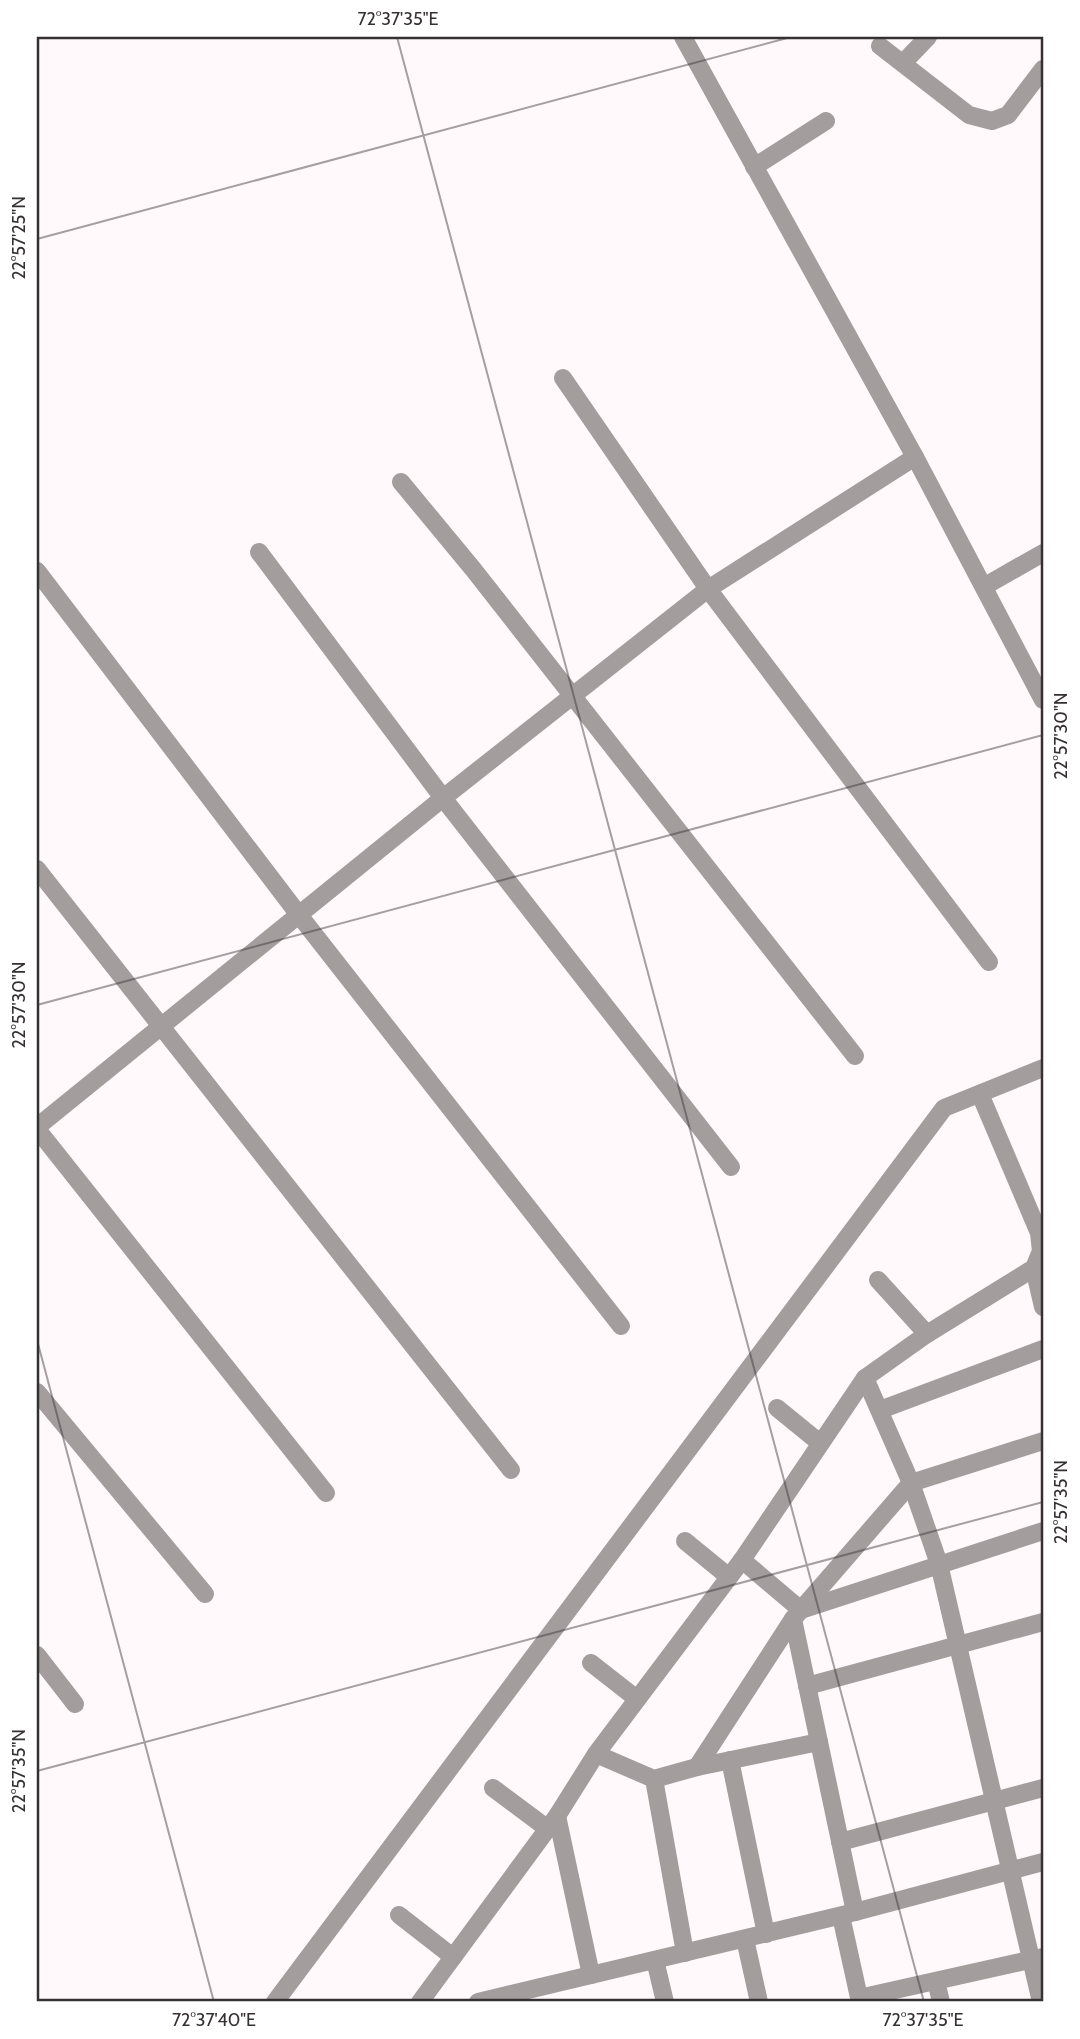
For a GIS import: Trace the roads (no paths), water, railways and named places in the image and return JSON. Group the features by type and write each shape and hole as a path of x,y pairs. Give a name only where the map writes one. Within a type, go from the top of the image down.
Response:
{"street":[{"path":"682,37 915,457 1043,700"},
{"path":"903,63 928,37"},
{"path":"880,46 969,115 992,121 1008,115 1043,69"},
{"path":"754,167 826,121"},
{"path":"563,378 708,589 989,962"},
{"path":"326,1493 37,1128 443,798 708,589 915,457"},
{"path":"401,482 473,569 855,1056"},
{"path":"259,552 443,798 731,1167"},
{"path":"985,586 1043,553"},
{"path":"37,571 299,915 621,1326"},
{"path":"37,869 511,1470"},
{"path":"275,2002 944,1108 1043,1068"},
{"path":"980,1094 1039,1233 1041,1251 1034,1268 1043,1307"},
{"path":"420,2002 552,1822 596,1754 742,1560 865,1378 927,1334 1034,1268"},
{"path":"878,1280 927,1334"},
{"path":"880,1410 1043,1349"},
{"path":"865,1378 911,1483 939,1564 1010,1870 1037,1958 1041,2002"},
{"path":"37,1392 205,1594"},
{"path":"777,1408 820,1443"},
{"path":"697,1767 797,1615 911,1483 1043,1441"},
{"path":"797,1615 939,1564 1043,1531"},
{"path":"685,1541 729,1577"},
{"path":"742,1560 797,1615 807,1686 840,1842 859,2000 1037,1958"},
{"path":"807,1686 1043,1622"},
{"path":"37,1655 75,1704"},
{"path":"591,1663 638,1699"},
{"path":"596,1754 654,1779 697,1767 819,1742"},
{"path":"730,1760 766,1934"},
{"path":"654,1779 685,1953"},
{"path":"493,1788 552,1822 592,1975"},
{"path":"840,1842 1043,1788"},
{"path":"478,2002 510,1999 592,1975 848,1914 1043,1863"},
{"path":"399,1915 453,1957"},
{"path":"745,1938 759,2002"},
{"path":"655,1960 665,2002"},
{"path":"936,1981 941,2002"}]}
